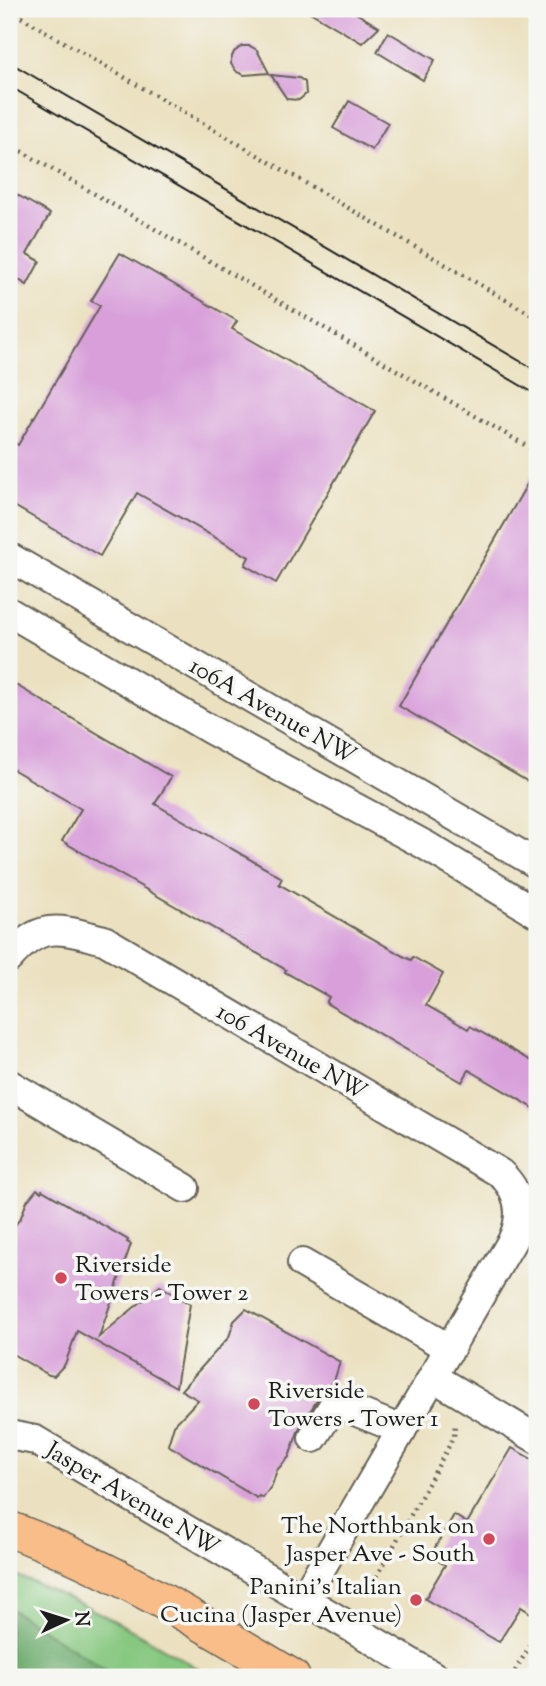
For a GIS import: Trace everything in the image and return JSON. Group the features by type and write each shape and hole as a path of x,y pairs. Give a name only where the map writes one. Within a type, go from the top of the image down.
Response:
{"main road":[{"path":"9,1529 45,1542 113,1574 292,1677"}],"street":[{"name":"106A Avenue NW","path":"9,557 537,864"},
{"path":"9,612 211,730 425,845 537,913"},
{"name":"106 Avenue NW","path":"9,958 24,940 46,929 104,940 500,1173 528,1200"},
{"path":"9,1084 185,1188"},
{"path":"303,1599 512,1241 528,1200"},
{"path":"302,1263 450,1349"},
{"path":"433,1377 537,1439"},
{"path":"313,1438 335,1403 402,1430"},
{"name":"Jasper Avenue NW","path":"9,1435 35,1440 435,1677"}],"path":[{"path":"9,10 537,318"},
{"path":"9,144 537,452"},
{"path":"370,1589 454,1437 456,1418"},
{"path":"515,1671 537,1634"}],"green space":[{"path":"9,1573 113,1620 212,1677 9,1677"},
{"path":"9,1608 117,1677 9,1677"}],"building":[{"path":"305,9 349,9 379,27 362,43"},
{"path":"388,32 435,60 423,80 377,52"},
{"path":"242,46 257,50 269,73 244,75 237,72 231,59 234,52"},
{"path":"271,75 299,78 305,82 306,94 299,100 287,99"},
{"path":"349,101 388,123 372,150 333,128"},
{"path":"9,190 50,214 27,254 40,261 27,285 14,277 9,286"},
{"path":"120,253 237,321 232,329 375,411 276,583 245,565 249,557 137,493 100,556 9,503 9,440 18,445 100,306 91,301"},
{"path":"537,467 537,787 399,706"},
{"path":"9,681 171,777 155,804 282,878 279,884 403,956 411,960 413,957 443,974 426,1005 468,1029 470,1026 537,1064 537,1110 469,1070 462,1082 326,1003 329,997 285,972 286,970 62,841 81,809 9,767"},
{"name":"Riverside Towers - Tower 2","path":"37,1189 131,1244 99,1337 160,1286 190,1304 176,1387 77,1331 65,1364 54,1376 9,1352 9,1234 21,1217 27,1201"},
{"name":"Riverside Towers - Tower 1","path":"246,1309 340,1362 334,1381 321,1394 299,1429 289,1457 277,1470 272,1485 263,1498 257,1498 168,1445 174,1425 198,1400 181,1390 229,1337 234,1321"},
{"name":"The Northbank on Jasper Ave - South","path":"512,1448 537,1462 537,1617 521,1607 499,1642 425,1599 445,1565 430,1556 454,1515 467,1523"}],"tram line":[{"path":"9,62 537,371"},
{"path":"9,86 537,395"}],"place":[{"name":"Riverside Towers - Tower 2","path":"61,1278"},
{"name":"Riverside Towers - Tower 1","path":"254,1404"},
{"name":"The Northbank on Jasper Ave - South","path":"489,1539"},
{"name":"Panini's Italian Cucina (Jasper Avenue)","path":"416,1600"}]}
